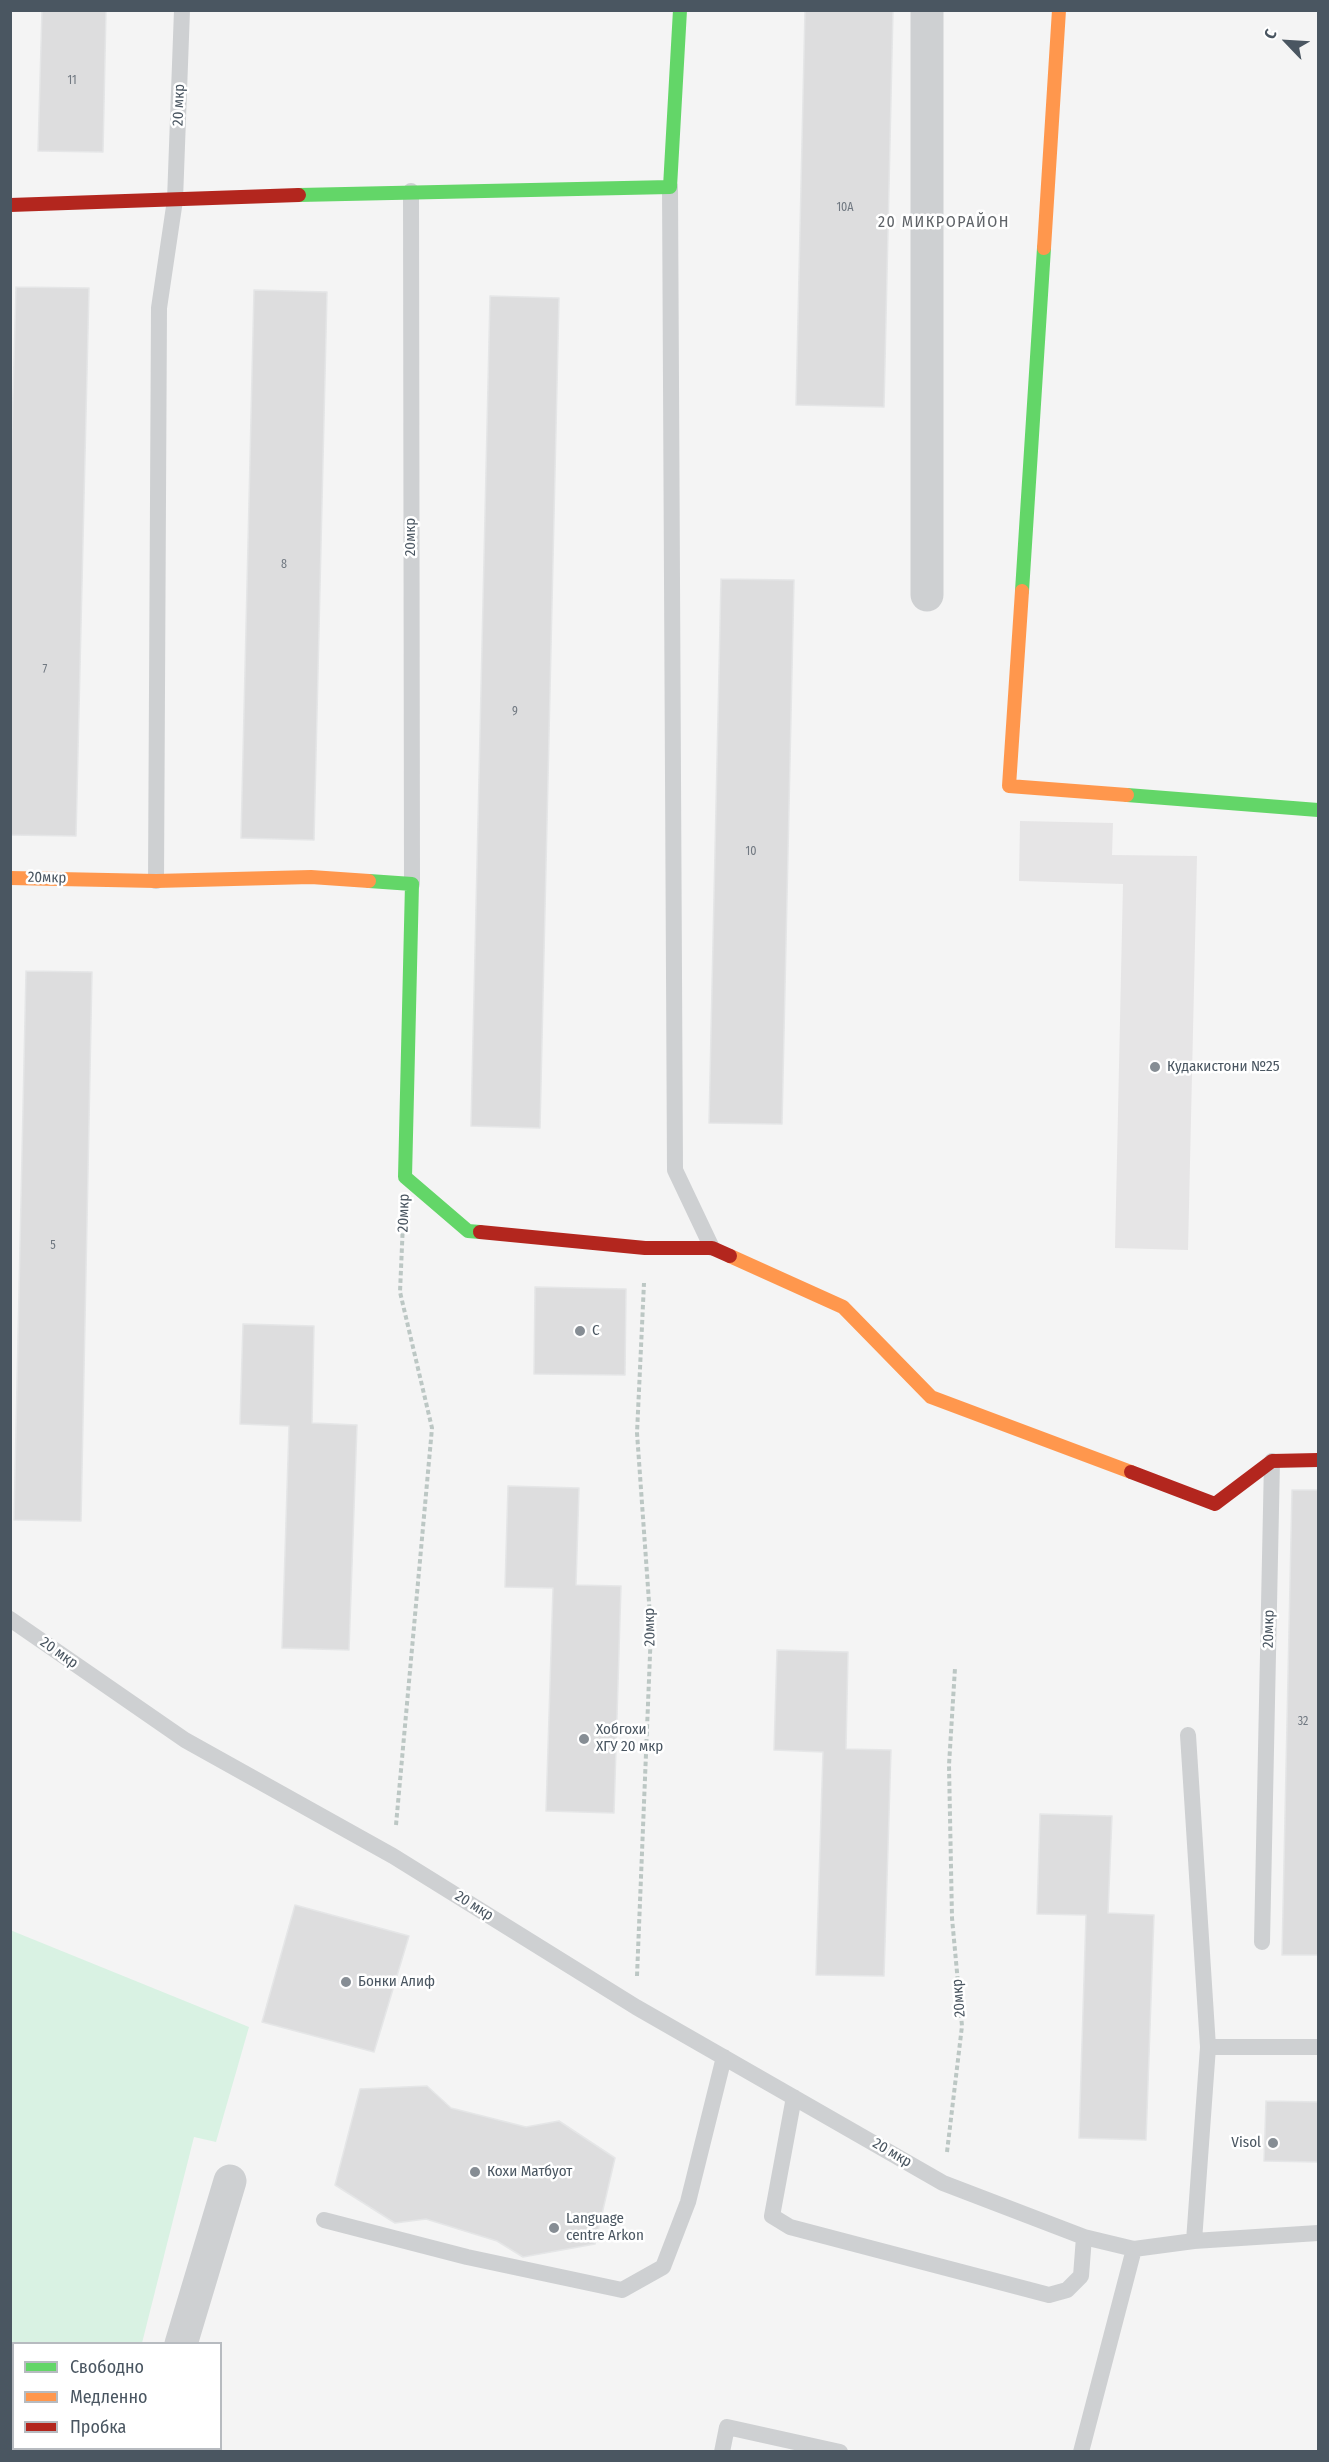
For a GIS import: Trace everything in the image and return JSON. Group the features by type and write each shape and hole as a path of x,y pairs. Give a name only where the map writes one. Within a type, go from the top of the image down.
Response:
{"street":[{"path":"10,205 411,191 670,187 680,10"},
{"path":"927,10 927,595"},
{"path":"1059,10 1009,786 1318,810"},
{"name":"20мкр","path":"10,878 156,881 311,877 412,884 405,1177 468,1231 645,1248 712,1248"},
{"path":"712,1248 843,1307 931,1397 1215,1504 1272,1461 1318,1460"},
{"path":"181,2342 230,2181"}],"lane":[{"name":"20 мкр","path":"175,201 182,10"},
{"path":"670,187 675,1170 712,1248"},
{"name":"20мкр","path":"411,191 412,884"},
{"path":"156,881 159,308 175,201"},
{"name":"20мкр","path":"1262,1942 1272,1461"},
{"name":"20 мкр","path":"10,1619 185,1740 393,1856 636,2007 943,2183 1084,2237 1134,2249"},
{"path":"1188,1735 1208,2047 1194,2241"},
{"path":"1208,2047 1318,2047"},
{"path":"324,2220 467,2257 622,2290 663,2267 688,2202 724,2057"},
{"path":"794,2097 772,2216 790,2227 1049,2295 1067,2290 1080,2276 1084,2237"},
{"path":"1082,2451 1134,2249 1194,2241 1318,2233"},
{"path":"722,2451 727,2427 840,2451"}],"path":[{"name":"20мкр","path":"393,1856 432,1428 400,1292 405,1177"},
{"name":"20мкр","path":"636,2007 651,1630 637,1433 645,1248"},
{"name":"20мкр","path":"943,2183 962,2026 952,1918 950,1765 956,1668"}],"shaded area":[{"name":"Кудакистони №25","path":"1020,821 1113,823 1112,855 1197,856 1188,1250 1115,1248 1123,884 1019,881"}],"green space":[{"path":"10,1930 249,2027 216,2142 194,2137 142,2342 12,2342 12,2367 10,2366"}],"building":[{"path":"42,10 106,10 103,152 38,151"},
{"path":"805,10 893,10 884,407 796,405"},
{"path":"16,287 89,288 76,836 10,835 10,505"},
{"path":"254,290 327,292 314,840 241,838"},
{"path":"490,296 559,298 540,1128 471,1126"},
{"path":"721,579 794,580 782,1124 709,1123"},
{"path":"26,971 92,972 81,1521 14,1520"},
{"name":"С","path":"535,1287 626,1289 625,1375 534,1374"},
{"path":"243,1324 314,1326 312,1423 357,1425 349,1650 282,1648 289,1426 240,1424"},
{"path":"508,1486 579,1488 576,1585 621,1586 614,1813 546,1811 553,1588 505,1587"},
{"path":"1292,1490 1318,1490 1318,1955 1282,1955"},
{"path":"777,1650 848,1652 846,1749 891,1750 884,1976 816,1975 823,1752 774,1750"},
{"path":"1040,1814 1112,1816 1108,1913 1154,1915 1146,2140 1079,2138 1086,1915 1037,1914"},
{"path":"295,1905 409,1936 374,2052 262,2022"},
{"name":"Кохи Матбуот","path":"427,2086 451,2108 526,2127 559,2121 615,2158 595,2244 523,2257 497,2241 426,2219 395,2223 335,2185 360,2089"},
{"path":"1266,2101 1318,2102 1318,2162 1264,2161"}],"traffic: fast":[{"path":"299,195 670,187 680,10"},
{"path":"1022,591 1044,248"},
{"path":"1127,795 1318,810"},
{"path":"369,881 412,884 405,1177 468,1231 480,1232"}],"traffic: slow":[{"path":"1044,248 1059,10"},
{"path":"1022,591 1009,786 1127,795"},
{"path":"10,878 156,881 311,877 369,881"},
{"path":"730,1256 843,1307 931,1397 1131,1472"},
{"path":"142,2450 148,2452"}],"traffic: jam":[{"path":"10,205 299,195"},
{"path":"480,1232 645,1248 712,1248 730,1256"},
{"path":"1131,1472 1215,1504 1272,1461 1318,1460"}],"place":[{"name":"Кудакистони №25","path":"1155,1067"},
{"name":"С","path":"580,1331"},
{"name":"Хобгохи ХГУ 20 мкр","path":"584,1739"},
{"name":"Бонки Алиф","path":"346,1982"},
{"name":"Visol","path":"1273,2143"},
{"name":"Кохи Матбуот","path":"475,2172"},
{"name":"Language centre Arkon","path":"554,2228"}],"district":[{"name":"20 МИКРОРАЙОН","path":"944,223"}]}
